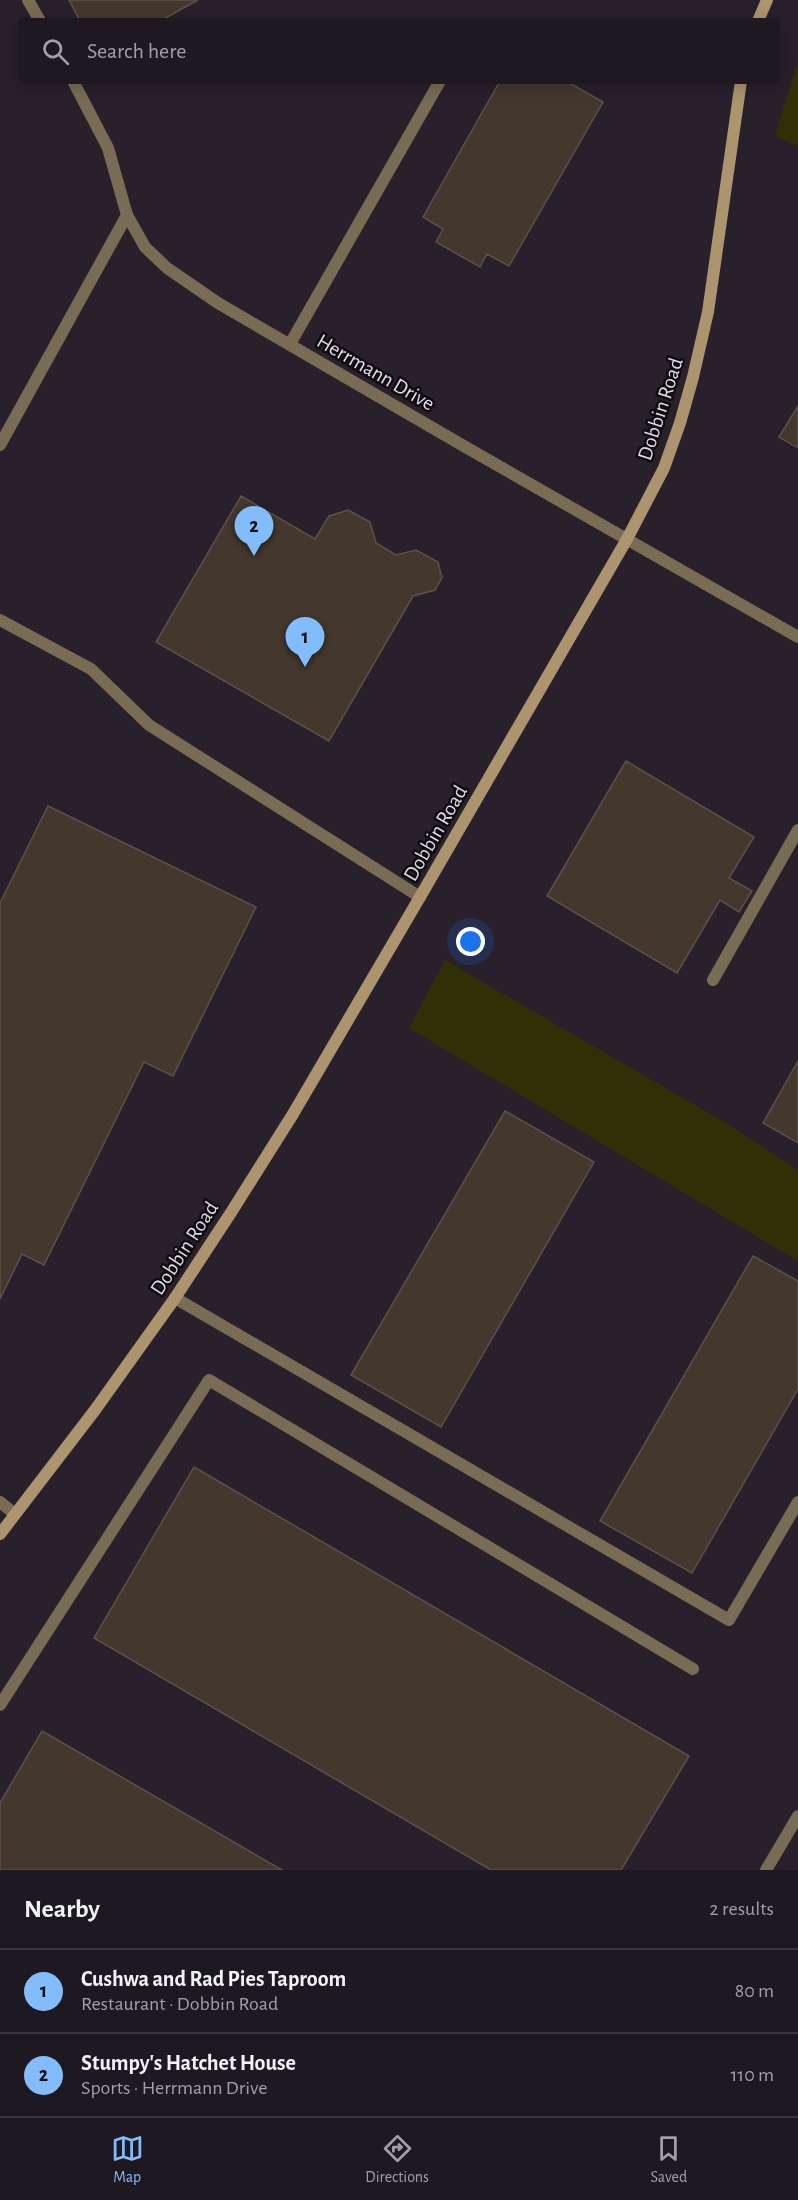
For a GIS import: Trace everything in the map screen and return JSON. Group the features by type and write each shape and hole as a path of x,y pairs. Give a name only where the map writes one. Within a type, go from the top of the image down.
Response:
{"street":[{"path":"28,0 38,18"},
{"path":"756,0 758,18"},
{"path":"759,18 767,0"},
{"name":"Herrmann Drive","path":"75,84 108,148 127,215 145,247 167,268 218,303 798,637"},
{"path":"290,344 438,84"},
{"name":"Dobbin Road","path":"0,1534 95,1410 175,1298 293,1114 627,539 664,468 693,377 708,312 741,84"},
{"path":"0,445 127,215"},
{"path":"0,620 91,669 149,725 420,897"},
{"path":"713,980 798,830"},
{"path":"175,1298 729,1620 798,1502"},
{"path":"0,1705 209,1380 693,1669"},
{"path":"0,1502 15,1514"},
{"path":"766,1870 798,1816"}],"shaded area":[{"path":"798,61 798,146 775,136"},
{"path":"445,960 726,1123 798,1170 798,1261 409,1028"}],"building":[{"path":"69,0 198,0 165,18 78,18"},
{"path":"498,84 571,84 603,102 509,266 487,254 480,267 436,242 443,229 423,217"},
{"path":"798,406 798,448 779,437"},
{"path":"241,496 315,539 329,516 348,510 370,522 376,543 396,555 416,550 438,562 442,578 435,590 413,596 329,741 156,642"},
{"path":"626,761 754,837 729,878 752,891 739,912 720,900 677,973 547,896"},
{"path":"48,806 256,907 173,1076 144,1062 44,1265 22,1254 0,1299 0,903"},
{"path":"798,1061 798,1143 763,1123"},
{"path":"505,1111 594,1162 441,1427 351,1375"},
{"path":"753,1256 798,1281 798,1389 692,1573 600,1521"},
{"path":"194,1467 689,1756 621,1870 491,1870 94,1638"},
{"path":"42,1731 282,1870 0,1870 0,1803"}],"place":[{"name":"Stumpy's Hatchet House","path":"254,556"},
{"name":"Cushwa and Rad Pies Taproom","path":"305,667"}]}
